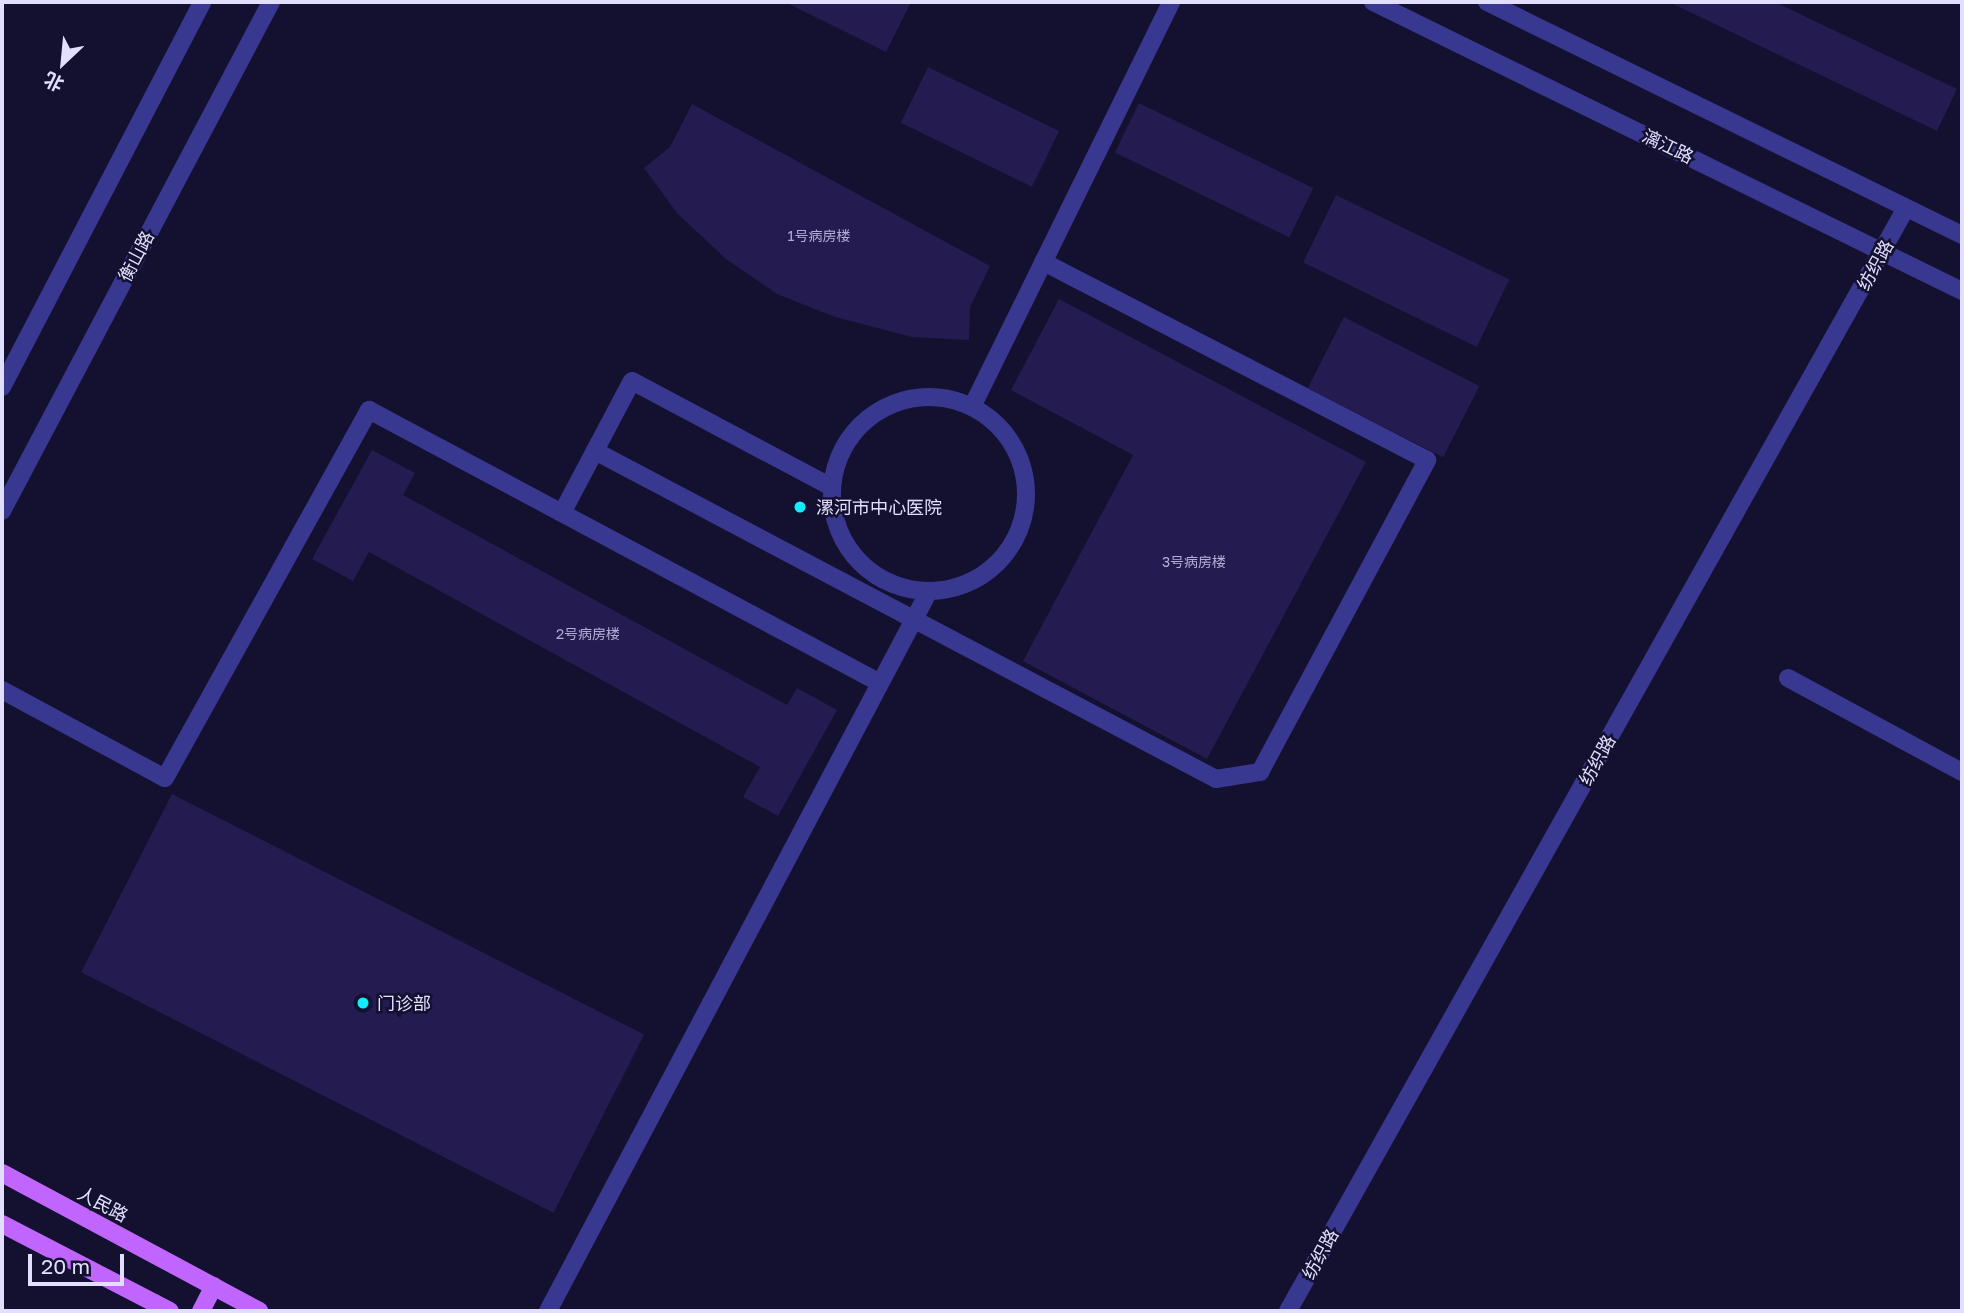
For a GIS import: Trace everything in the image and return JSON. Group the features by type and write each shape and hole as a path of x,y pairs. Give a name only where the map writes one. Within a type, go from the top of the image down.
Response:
{"main road":[{"name":"人民路","path":"2,1173 259,1311"},
{"path":"2,1224 170,1311"},
{"path":"201,1311 214,1286"}],"street":[{"path":"2,387 202,2"},
{"name":"衡山路","path":"2,511 271,2"},
{"path":"972,407 1171,2"},
{"name":"漓江路","path":"1373,2 1962,291"},
{"path":"1487,2 1962,235"},
{"name":"纺织路","path":"1288,1311 1906,208"},
{"path":"595,451 913,622 1216,779 1260,772 1427,460 1043,262"},
{"path":"562,513 632,381 831,487"},
{"path":"941,397 972,407 999,426 1017,453 1026,484 1024,516 1011,547 990,570 961,586 929,591 897,586 869,571 834,519 831,487 838,457 855,430 879,410 909,398 941,397"},
{"path":"2,690 165,778 369,410 880,682"},
{"path":"548,1311 929,591"},
{"path":"1788,678 1962,772"}],"building":[{"path":"785,2 911,2 886,52"},
{"path":"1669,2 1775,2 1957,89 1937,131"},
{"path":"928,67 1059,131 1032,187 901,123"},
{"path":"1139,103 1313,188 1289,237 1115,152"},
{"path":"692,104 990,266 970,307 969,340 912,337 835,317 777,294 726,259 677,213 644,168 670,147"},
{"path":"1336,195 1509,280 1477,347 1303,262"},
{"path":"1059,299 1366,462 1207,759 1023,661 1133,455 1011,390"},
{"path":"1344,317 1479,386 1443,457 1308,388"},
{"path":"372,450 415,473 403,495 787,705 797,688 837,710 778,816 743,797 760,767 369,552 353,581 312,559"},
{"name":"门诊部","path":"172,794 644,1035 553,1213 81,972"}],"place":[{"name":"漯河市中心医院","path":"800,507"},
{"name":"门诊部","path":"363,1003"}]}
